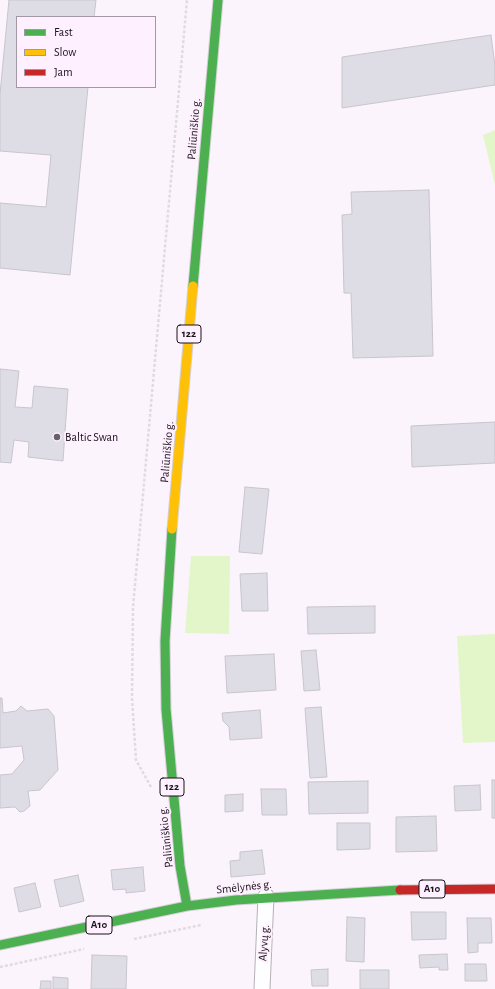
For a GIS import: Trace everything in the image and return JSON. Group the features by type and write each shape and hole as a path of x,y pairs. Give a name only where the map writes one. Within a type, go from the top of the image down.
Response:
{"main road":[{"name":"Paliūniškio g.","path":"187,906 180,866 171,773 166,709 165,641 173,512 218,0"},
{"name":"Smėlynės g.","path":"0,945 187,906 266,896 368,891 495,889"}],"street":[{"name":"Alyvų g.","path":"262,989 266,896"}],"path":[{"path":"152,792 151,784 136,760 131,690 133,607 187,0"},
{"path":"127,940 204,925"},
{"path":"0,967 90,948"}],"green space":[{"path":"495,130 495,185 483,135"},
{"path":"191,556 230,556 229,634 185,633"},
{"path":"495,634 495,742 463,743 457,636"}],"building":[{"path":"9,0 96,0 94,16 16,16 16,88 88,88 70,275 0,268 0,203 46,207 51,155 0,151 0,94"},
{"path":"491,35 495,66 495,85 342,108 342,57"},
{"path":"429,190 433,356 353,358 351,293 344,293 342,215 352,214 351,192"},
{"path":"0,369 19,371 15,407 32,408 34,386 68,389 63,461 28,457 29,442 14,440 11,463 0,462"},
{"path":"495,422 495,463 412,467 411,426"},
{"path":"245,487 269,489 262,554 239,552"},
{"path":"267,573 268,611 242,611 240,574"},
{"path":"375,606 375,633 308,634 307,607"},
{"path":"316,650 320,690 304,691 301,651"},
{"path":"274,654 276,690 227,693 225,656"},
{"path":"0,698 2,698 3,713 16,711 21,706 27,711 48,709 54,716 58,770 40,790 28,791 30,806 24,811 20,812 15,807 0,808 0,775 12,774 24,760 22,746 0,748"},
{"path":"321,707 327,777 310,778 305,708"},
{"path":"260,710 262,738 230,740 229,727 223,721 222,713"},
{"path":"492,780 495,780 495,818 492,818"},
{"path":"368,781 368,813 309,814 308,782"},
{"path":"480,785 481,810 455,811 454,786"},
{"path":"261,789 286,789 287,815 262,815"},
{"path":"243,794 243,811 225,812 225,795"},
{"path":"436,816 437,851 396,852 396,817"},
{"path":"337,823 370,823 370,849 337,850"},
{"path":"262,850 265,874 231,877 230,861 240,860 240,852"},
{"path":"143,867 145,891 126,893 126,889 113,890 111,870"},
{"path":"78,875 84,901 60,907 54,880"},
{"path":"35,883 41,907 19,912 14,888"},
{"path":"411,912 446,912 446,939 412,940"},
{"path":"347,917 365,918 364,962 346,961"},
{"path":"467,918 491,918 492,943 478,943 478,952 468,953"},
{"path":"447,954 448,970 439,970 439,967 420,968 419,955"},
{"path":"92,955 127,956 126,989 91,989"},
{"path":"465,964 486,964 487,981 465,981"},
{"path":"328,969 328,986 312,986 311,970"},
{"path":"360,970 389,970 389,989 360,989"},
{"path":"53,977 68,978 68,989 53,989"},
{"path":"41,981 51,981 51,989 40,989"}],"traffic: fast":[{"path":"193,286 218,0"},
{"path":"172,529 165,641 166,709 180,866 187,906"},
{"path":"0,945 187,906 236,900 400,890"}],"traffic: slow":[{"path":"172,529 193,286"}],"traffic: jam":[{"path":"400,890 495,889"}],"place":[{"name":"Baltic Swan","path":"57,437"}]}
